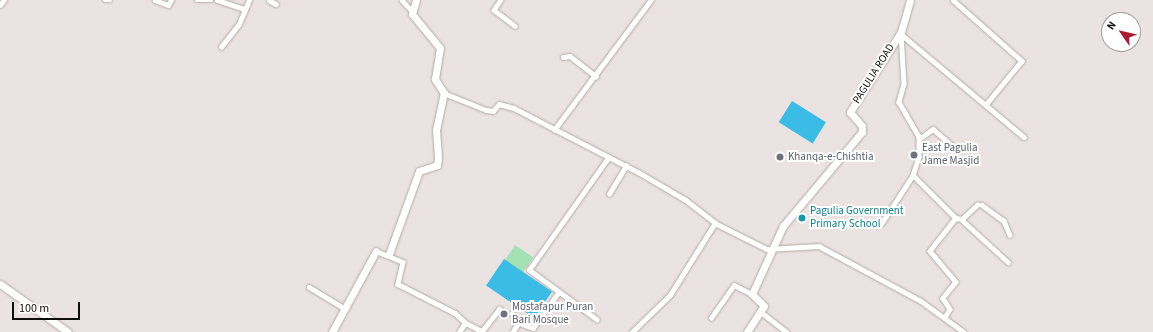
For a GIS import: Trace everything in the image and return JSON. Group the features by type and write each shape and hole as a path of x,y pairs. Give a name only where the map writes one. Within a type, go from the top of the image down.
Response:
{"street":[{"path":"0,5 4,0"},
{"path":"105,0 110,0"},
{"path":"155,0 168,5 171,0"},
{"path":"197,0 211,0"},
{"path":"217,0 244,9"},
{"path":"221,47 239,24 248,0"},
{"path":"269,0 276,4"},
{"path":"402,0 440,48 435,79 444,93 486,110 493,111 499,104 514,108 678,194 715,223 773,250 819,246 945,318 964,332"},
{"path":"411,10 416,0"},
{"path":"501,0 494,10 515,26"},
{"path":"554,130 596,76 651,0"},
{"name":"PAGULIA ROAD","path":"910,0 902,34 901,72 904,84 899,102 919,140"},
{"path":"953,0 1022,61 986,105"},
{"path":"902,34 1024,137"},
{"name":"PAGULIA ROAD","path":"773,250 783,226 862,132 862,126 850,112 902,34"},
{"path":"562,57 570,56 596,76"},
{"path":"389,254 419,171 437,165 436,130 444,93"},
{"path":"881,224 912,175 919,157 919,140 933,129 954,147"},
{"path":"597,320 558,293 530,270 608,158"},
{"path":"609,194 626,166"},
{"path":"912,175 1008,262"},
{"path":"945,318 950,309 943,298 956,282 930,251 958,218 977,205 982,205 1004,221 1010,235"},
{"path":"632,332 670,295 715,223"},
{"path":"752,294 773,250"},
{"path":"332,332 376,251 389,254 403,262 398,284 455,313 465,323 483,332 499,309 504,313"},
{"path":"0,284 68,332"},
{"path":"711,318 734,285 752,294 764,306 747,332"},
{"path":"309,287 344,308"},
{"path":"522,324 533,328 558,293"},
{"path":"761,312 787,332"},
{"path":"512,313 520,320 513,332"},
{"path":"459,332 465,323"}],"green space":[{"path":"515,245 533,257 521,275 503,262"}],"water":[{"path":"792,101 826,122 813,143 779,122"},
{"path":"504,259 552,291 534,318 486,286"}],"place":[{"name":"East Pagulia Jame Masjid","path":"914,155"},
{"name":"Khanqa-e-Chishtia","path":"780,157"},
{"name":"Pagulia Government Primary School","path":"802,218"},
{"name":"Mostafapur Puran Bari Mosque","path":"504,314"}]}
